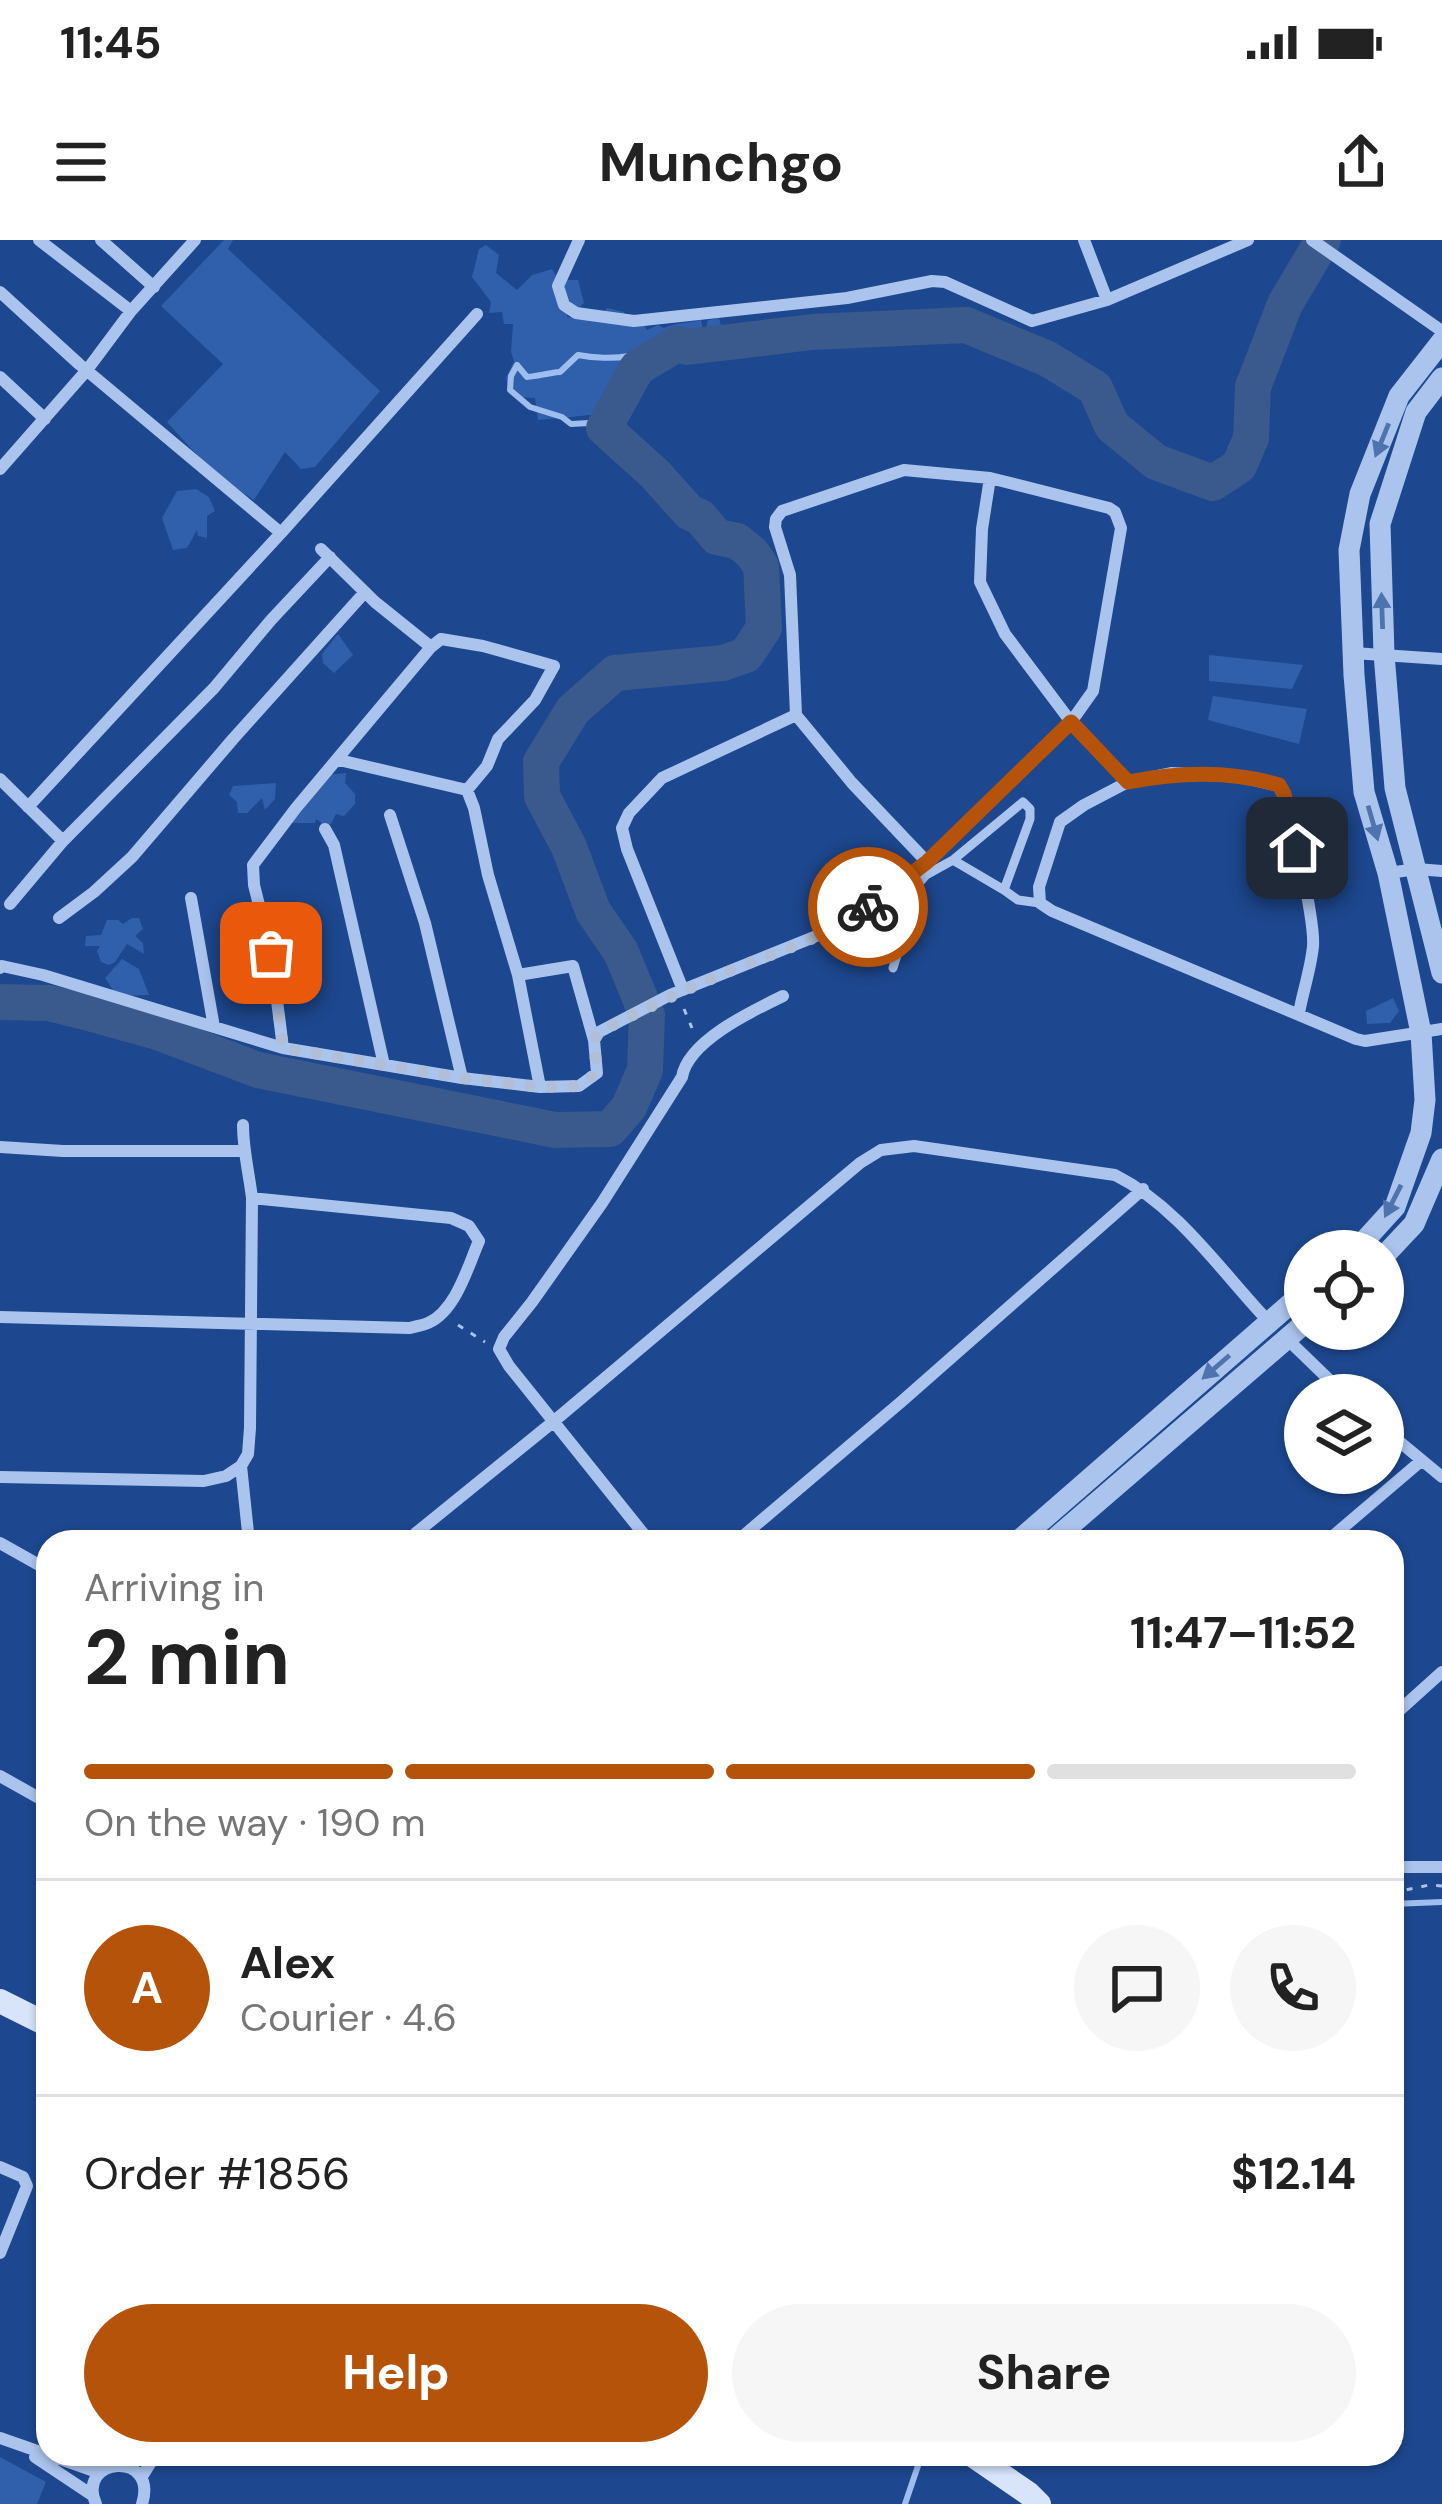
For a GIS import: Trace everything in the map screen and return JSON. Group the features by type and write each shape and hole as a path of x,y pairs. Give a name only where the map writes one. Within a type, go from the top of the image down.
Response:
{"main road":[{"path":"0,2001 36,2019"},
{"path":"988,2466 1039,2504"}],"street":[{"path":"39,240 131,311"},
{"path":"101,240 154,287"},
{"path":"0,468 194,240"},
{"path":"579,240 558,286 564,304 576,313 634,321 847,298 932,281 956,285 1032,321 1107,301 1248,240"},
{"path":"1084,240 1107,301"},
{"path":"1312,240 1442,331"},
{"path":"0,292 281,533"},
{"path":"28,807 477,314"},
{"path":"1374,1230 1395,1207 1433,1100 1431,1031 1364,792 1349,550 1360,494 1400,397 1442,341"},
{"path":"0,377 45,419"},
{"path":"1442,378 1416,412 1380,524 1395,788 1442,974"},
{"path":"596,1036 677,992 854,917 931,866 1071,722 1093,691 1121,528 1109,508 990,478 895,471 782,511 776,519 790,575 796,715 852,784 931,866"},
{"path":"990,478 980,582 1005,634 1071,722 1128,782"},
{"path":"10,904 63,841 214,688 326,553 431,646"},
{"path":"59,918 132,857 365,592"},
{"path":"283,1048 253,865 431,646 442,639 554,666 535,700 498,739 488,766 467,790"},
{"path":"1353,652 1442,659"},
{"path":"677,992 622,827 662,778 796,715"},
{"path":"339,760 467,790"},
{"path":"1299,1013 1312,930 1279,785 1236,776 1171,773 1128,782 1060,822 1039,887 1040,903 1052,911 1361,1040 1431,1031"},
{"path":"0,778 63,841"},
{"path":"467,790 518,975 540,1087"},
{"path":"390,815 424,923 462,1078"},
{"path":"326,829 334,845 384,1065"},
{"path":"1388,873 1417,868 1442,871"},
{"path":"191,898 214,1027"},
{"path":"0,968 44,974 283,1048 462,1078 540,1087 579,1086 597,1073 596,1036 574,966 518,975"},
{"path":"640,1530 499,1349 503,1337 602,1203 682,1077 686,1060 700,1046 783,995"},
{"path":"0,1477 204,1481 226,1476 241,1466 249,1441 252,1323 252,1198 242,1151 243,1125"},
{"path":"420,1530 881,1150 914,1146 1115,1175 1143,1189 1170,1214 1284,1336"},
{"path":"0,1147 242,1151"},
{"path":"1404,1235 1414,1224 1442,1160"},
{"path":"750,1530 1143,1189"},
{"path":"0,1317 409,1328 428,1324 440,1315 479,1241 469,1226 451,1218 252,1198"},
{"path":"1031,1530 1284,1308"},
{"path":"1065,1530 1284,1342"},
{"path":"1299,1350 1324,1374"},
{"path":"1404,1446 1442,1477"},
{"path":"1340,1530 1421,1461"},
{"path":"241,1466 248,1530"},
{"path":"0,1543 36,1563"},
{"path":"1404,1706 1442,1672"},
{"path":"1429,1684 1442,1699"},
{"path":"0,1776 36,1796"},
{"path":"1404,1867 1442,1867"},
{"path":"0,2167 23,2177 27,2186 0,2253"},
{"path":"0,2438 36,2452"},
{"path":"19,2446 36,2459"},
{"path":"46,2466 93,2501"},
{"path":"79,2466 100,2473"},
{"path":"93,2501 94,2481 110,2466"},
{"path":"127,2466 141,2478"},
{"path":"148,2466 141,2478 143,2500 159,2504"}],"lane":[{"path":"1002,789 1030,809 1004,890"},
{"path":"893,968 920,882 931,866 953,860 1023,802"},
{"path":"953,860 1018,900 1040,903"}],"path":[{"path":"677,992 700,1046"},
{"path":"440,1315 499,1349"},
{"path":"1404,1890 1442,1886"}],"shaded area":[{"path":"224,240 233,240 228,249 380,391 315,467 301,469 285,452 254,500 214,474 167,422 223,364 161,306"},
{"path":"486,245 499,255 496,273 517,290 532,275 552,269 559,280 578,280 584,303 573,313 567,304 567,317 597,320 607,308 624,312 627,326 644,325 647,330 701,320 704,334 708,320 719,318 722,330 713,338 687,344 664,338 641,347 650,357 615,396 619,411 600,429 591,415 538,420 535,398 516,394 506,378 514,361 513,324 504,324 502,312 489,313 491,302 472,277 479,249"},
{"path":"196,489 209,497 215,511 207,516 207,538 198,536 197,530 187,548 173,550 162,518 177,491"},
{"path":"338,634 353,655 334,673 323,663 322,654"},
{"path":"1209,655 1303,665 1292,689 1209,681"},
{"path":"1213,696 1307,709 1299,744 1208,720"},
{"path":"346,773 345,783 355,794 355,804 344,816 336,814 331,824 321,826 316,819 315,823 287,823 302,807 315,776"},
{"path":"276,783 275,799 265,810 262,798 247,813 238,813 237,802 229,795 233,786"},
{"path":"139,918 143,929 135,936 143,943 144,954 127,944 109,965 101,962 100,946 85,946 86,936 101,935 107,920 123,924"},
{"path":"122,959 139,969 149,995 117,996 105,978"},
{"path":"1393,998 1399,1011 1390,1023 1367,1024 1366,1011"},
{"path":"0,2457 46,2482 37,2504 0,2504"}],"waterway":[{"path":"0,1002 49,1003 85,1012 157,1032 258,1070 555,1130 610,1129 629,1107 645,1070 647,1015 621,952 593,911 569,847 542,796 541,762 573,710 615,673 723,663 746,655 764,628 761,566 752,553 737,541 717,537 604,428 637,368 677,344 687,347 812,332 966,325 1048,359 1095,388 1112,426 1156,462 1213,483 1239,466 1251,438 1253,387 1285,304 1323,240"},
{"path":"604,428 571,424 530,407 510,390 517,365 531,377 560,372 578,355 623,357 656,344 677,344"},
{"path":"1404,1904 1442,1902"},
{"path":"905,2504 918,2466"}],"way so far":[{"path":"271,953 283,1048 462,1078 540,1087 579,1086 597,1073 594,1040 599,1032 670,995 814,937 868,907"}],"route":[{"path":"868,907 927,862 1071,722 1128,782 1171,773 1236,776 1279,785 1297,848"}]}
